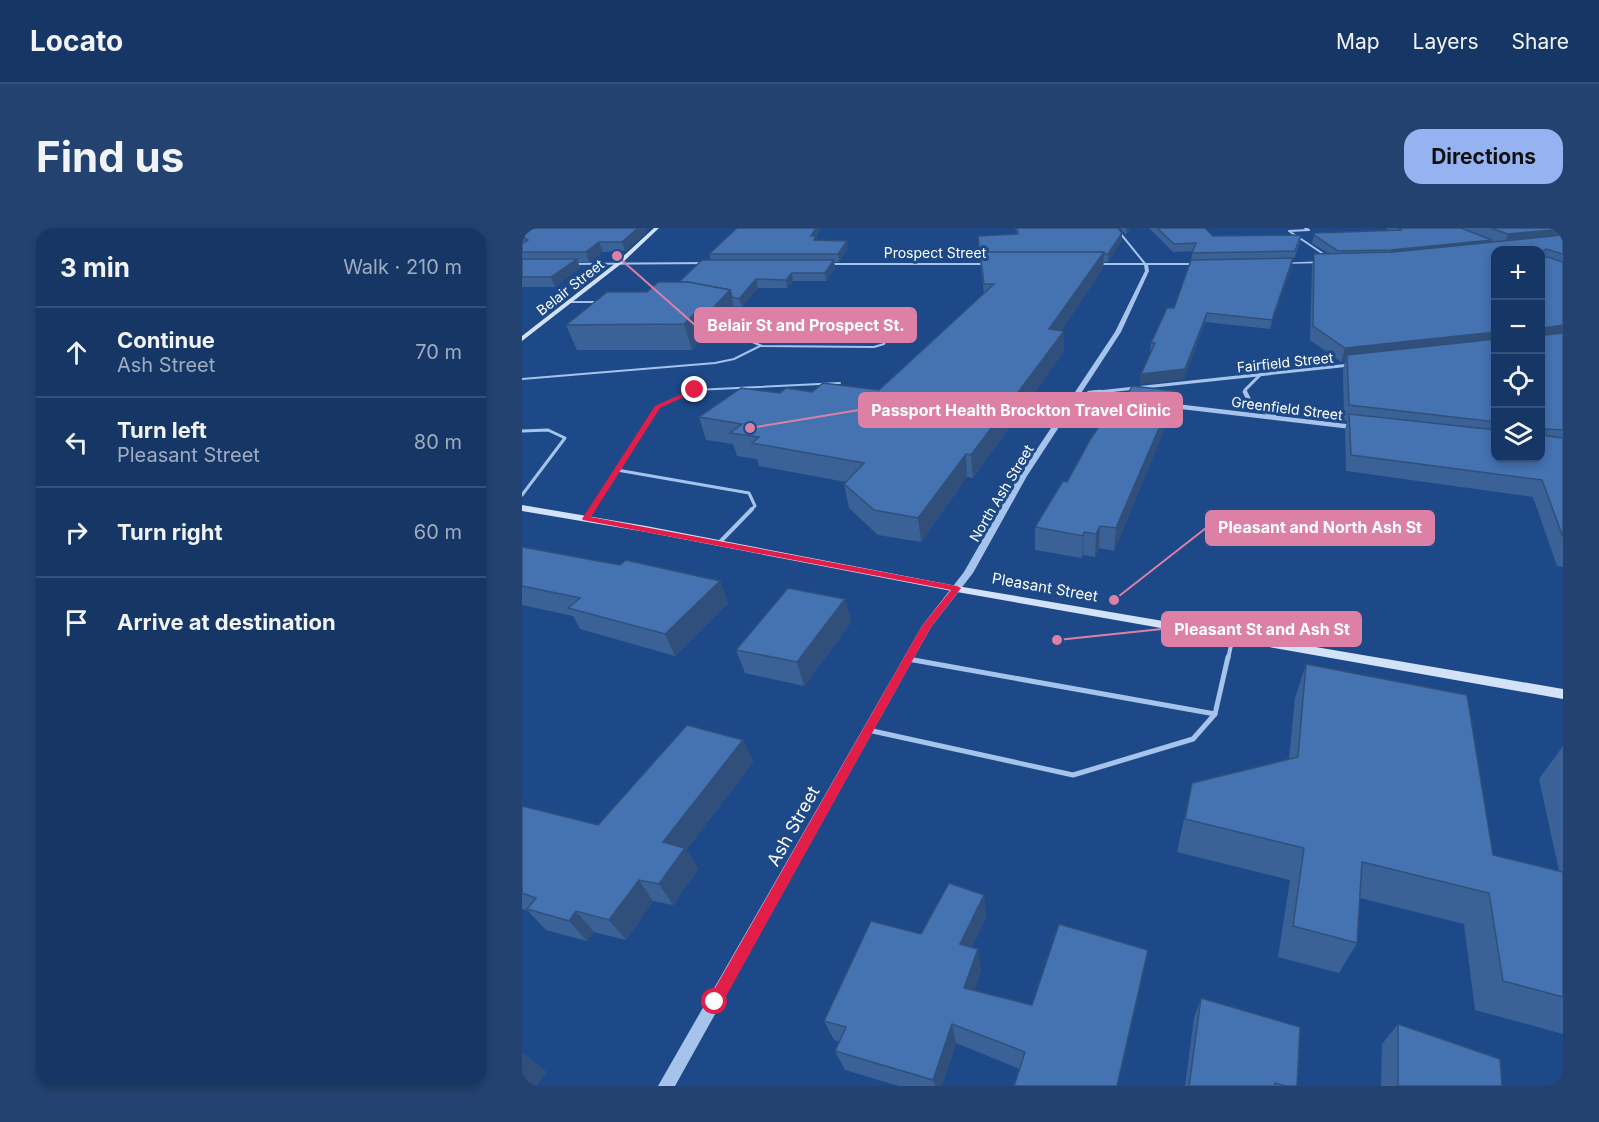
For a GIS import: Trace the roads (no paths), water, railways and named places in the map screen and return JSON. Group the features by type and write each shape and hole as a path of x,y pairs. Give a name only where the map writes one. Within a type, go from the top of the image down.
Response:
{"main road":[{"name":"Belair Street","path":"522,339 620,263 657,228"},
{"name":"Pleasant Street","path":"522,508 957,588 1563,694"}],"street":[{"path":"1116,228 1146,265"},
{"path":"1276,263 1335,262"},
{"path":"561,264 718,263"},
{"name":"Prospect Street","path":"813,264 1004,264"},
{"path":"1087,264 1205,264"},
{"name":"North Ash Street","path":"957,588 1023,476 1118,332 1147,271 1146,265"},
{"name":"Fairfield Street","path":"1076,395 1354,365"},
{"path":"1260,375 1245,390 1246,398 1255,407 1281,418"},
{"path":"1076,395 1133,401"},
{"name":"Greenfield Street","path":"1156,404 1360,428"},
{"name":"Ash Street","path":"666,1086 927,626 957,588"}],"lane":[{"path":"1305,228 1309,230 1289,231 1326,256"},
{"path":"570,302 602,302"},
{"path":"727,308 769,316 888,316 895,320 884,344 874,347 760,345 750,341 769,316"},
{"path":"522,379 715,363 734,359 760,345"},
{"path":"586,519 657,407 695,390 840,383"},
{"path":"522,431 548,430 565,438 522,495"},
{"path":"617,470 749,493 755,506 719,543"},
{"path":"868,730 1073,775 1193,739 1215,714 1233,636"},
{"path":"908,659 1215,714"}],"place":[{"name":"Belair St and Prospect St.","path":"617,256"},
{"name":"Passport Health Brockton Travel Clinic","path":"750,428"},
{"name":"Pleasant and North Ash St","path":"1114,600"},
{"name":"Pleasant St and Ash St","path":"1057,640"}]}
